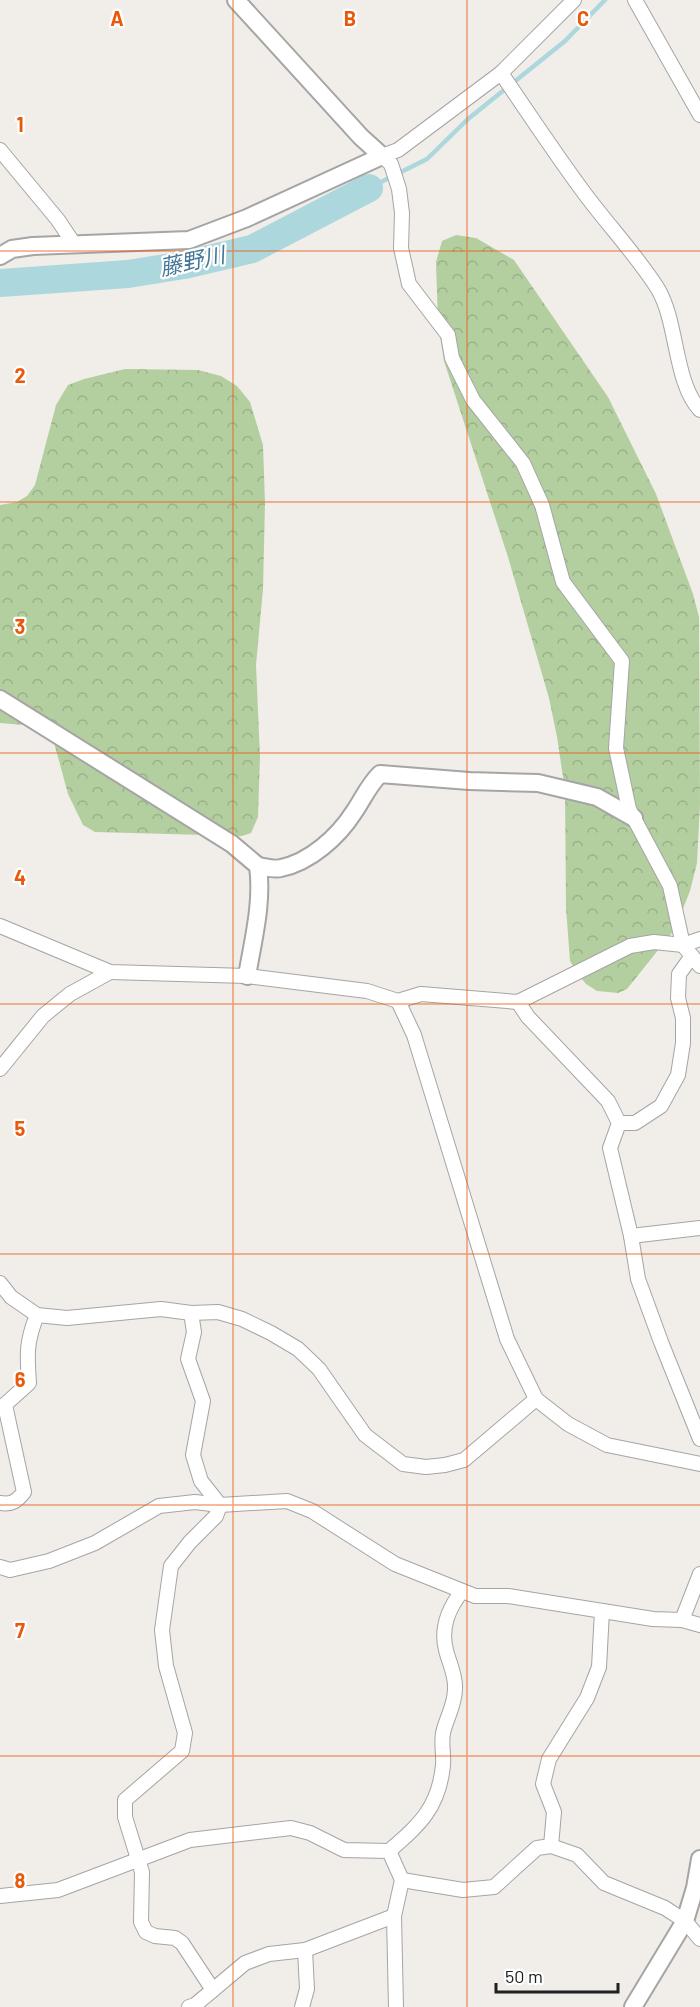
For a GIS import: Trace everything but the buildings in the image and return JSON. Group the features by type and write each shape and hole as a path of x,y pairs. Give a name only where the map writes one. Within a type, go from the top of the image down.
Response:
{"street":[{"path":"237,0 362,136 391,164 399,189 402,213 401,248 409,284 448,335 452,358 473,400 523,463 542,506 563,582 622,661 616,748 629,809 670,886 692,956"},
{"path":"0,256 12,249 74,244 189,240 246,218 398,150 501,74 574,0"},
{"path":"635,0 700,115"},
{"path":"501,74 584,194 658,290 668,315 684,380 700,410"},
{"path":"0,150 58,220 74,244"},
{"path":"0,699 232,844 258,866 279,869 304,861 332,838 354,813 369,784 380,774 469,781 538,783 597,797 634,818"},
{"path":"247,976 259,903 258,866"},
{"path":"0,926 110,972 247,976 367,992 398,1000 421,994 518,1002 630,946 654,942 692,956"},
{"path":"619,1123 635,1123 662,1106 678,1075 683,1043 683,1018 678,998 679,974 692,956 700,939"},
{"path":"0,1069 43,1016 70,994 110,972"},
{"path":"398,1000 414,1035 507,1339 536,1399 568,1424 607,1445 700,1464"},
{"path":"518,1002 528,1017 608,1101 619,1123 610,1148 631,1236 638,1279 700,1439"},
{"path":"631,1236 700,1228"},
{"path":"0,1283 11,1297 37,1315 67,1318 161,1309 191,1313 218,1312 242,1319 298,1349 319,1370 365,1435 403,1464 426,1467 464,1460 536,1399"},
{"path":"191,1313 194,1332 188,1359 203,1401 193,1455 201,1481 220,1505"},
{"path":"0,1503 17,1501 24,1492 3,1407 29,1383 27,1351 29,1335 37,1315"},
{"path":"0,1567 10,1570 49,1561 95,1543 159,1506 195,1502 220,1505 287,1501 312,1511 394,1564 475,1596 508,1596 653,1619 682,1620 700,1625"},
{"path":"213,1990 182,1943 175,1938 155,1936 146,1932 141,1922 142,1872 125,1817 125,1800 182,1751 185,1733 166,1666 162,1630 171,1566 190,1542 216,1516 220,1505"},
{"path":"682,1620 700,1574"},
{"path":"0,1896 58,1890 190,1840 291,1828 310,1833 344,1850 389,1851 424,1820 439,1790 443,1765 442,1734 451,1710 455,1689 444,1630 450,1607 462,1591"},
{"path":"551,1846 554,1812 543,1784 549,1758 587,1698 599,1667 602,1611"},
{"path":"402,1880 463,1890 494,1887 537,1848 551,1846 577,1855 604,1883 665,1908 684,1921 700,1939"},
{"path":"389,1851 402,1880 394,1916 396,2007"},
{"path":"633,2007 684,1921 695,1888 700,1858"},
{"path":"189,2007 195,2005 245,1964 269,1954 305,1950 394,1916"},
{"path":"302,2007 307,1989 305,1950"}],"green space":[{"path":"456,235 476,238 514,260 608,397 656,494 693,594 699,617 700,804 697,863 690,891 675,929 627,989 618,993 597,991 586,984 570,961 566,908 565,790 549,698 508,557 444,361 438,323 436,262 442,241"},
{"path":"125,369 198,370 221,376 237,386 250,402 263,445 265,503 263,589 256,665 260,757 258,817 251,833 242,836 95,832 83,825 68,794 52,735 35,726 0,723 0,505 17,502 27,496 35,485 56,405 68,385"}],"waterway":[{"path":"369,188 427,159 468,119 565,41 605,0"},
{"name":"藤野川","path":"0,283 128,274 184,265 252,249 369,188"}]}
